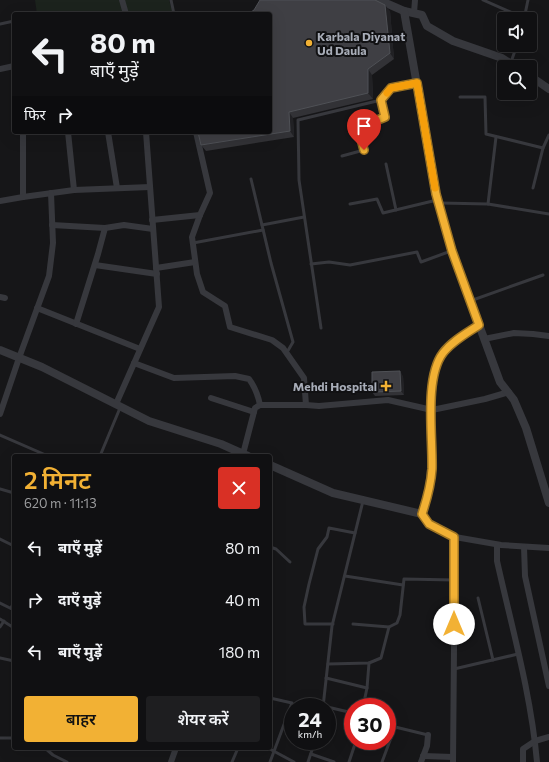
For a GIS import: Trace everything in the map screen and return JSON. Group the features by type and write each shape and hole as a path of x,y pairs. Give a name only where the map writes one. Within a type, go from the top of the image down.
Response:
{"street":[{"path":"122,0 125,12"},
{"path":"379,0 404,11 422,15 427,26 453,41 505,60"},
{"path":"414,13 415,0"},
{"path":"404,11 438,202 452,251 500,382 514,400 526,428 549,503"},
{"path":"0,69 12,66"},
{"path":"537,81 549,89"},
{"path":"23,134 23,197"},
{"path":"68,134 74,190"},
{"path":"108,134 117,188"},
{"path":"118,406 140,349 159,307 146,134"},
{"path":"196,134 210,193 192,237 197,274 203,292 225,306 230,326 272,340 282,348 304,378 306,405"},
{"path":"0,202 23,197 74,190 150,187"},
{"path":"0,414 49,276 53,243 51,193"},
{"path":"152,220 200,215"},
{"path":"52,225 105,228 124,225 153,229"},
{"path":"76,324 105,228"},
{"path":"95,265 156,271 195,262"},
{"path":"37,308 140,349"},
{"path":"422,514 427,499 432,469 432,390 434,373 442,354 458,338 479,325"},
{"path":"484,339 514,333 549,336"},
{"path":"0,350 42,367 149,421 221,444 243,454"},
{"path":"134,364 174,378 228,376 249,379 255,386 259,396 260,405"},
{"path":"0,390 7,392"},
{"path":"245,454 255,408 260,405 319,406 388,400 432,410 485,400 508,392"},
{"path":"211,398 254,412"},
{"path":"272,466 333,493 422,514 429,524 454,537 497,545 549,548"},
{"path":"428,735 427,746 422,759 453,759 454,537"},
{"path":"497,545 497,561 518,654 535,741 537,762"},
{"path":"524,547 525,576 549,686"},
{"path":"523,762 523,749 535,741 549,737"},
{"path":"171,762 175,750"}],"lane":[{"path":"171,0 174,12"},
{"path":"483,0 509,12"},
{"path":"525,12 528,0"},
{"path":"0,24 12,21"},
{"path":"321,328 299,180 298,120 381,100 391,88 417,83"},
{"path":"460,97 485,97 486,134 543,148"},
{"path":"342,156 364,150 358,128 385,117 381,100"},
{"path":"533,188 543,148 549,135"},
{"path":"488,204 496,137"},
{"path":"386,164 396,210"},
{"path":"252,179 271,264 293,342 286,354"},
{"path":"350,204 378,199 383,213 438,202 488,204 549,214"},
{"path":"262,225 304,217"},
{"path":"193,243 263,230"},
{"path":"311,264 328,262 350,265 417,252 421,262 452,251"},
{"path":"470,301 543,275"},
{"path":"101,454 118,406"},
{"path":"0,435 43,454"},
{"path":"0,489 12,492"},
{"path":"324,698 333,624 363,500"},
{"path":"333,624 306,624 304,607 309,584 318,550 327,537 329,528 355,533"},
{"path":"0,539 12,545"},
{"path":"272,548 276,549 290,562"},
{"path":"345,576 403,585"},
{"path":"353,624 389,627 397,623 400,615 404,579 454,580"},
{"path":"478,598 493,660"},
{"path":"0,603 12,609"},
{"path":"0,619 12,627"},
{"path":"0,627 4,621"},
{"path":"328,664 369,664 381,658 389,627"},
{"path":"454,669 518,654"},
{"path":"0,658 12,661"},
{"path":"365,698 369,664"},
{"path":"326,678 367,688"},
{"path":"270,762 292,703 272,698"},
{"path":"396,727 428,735"},
{"path":"0,738 12,738"},
{"path":"47,750 53,755 67,762"},
{"path":"232,762 237,750"},
{"path":"271,750 294,762"},
{"path":"308,762 312,750"},
{"path":"349,762 353,750"},
{"path":"382,762 386,750"},
{"path":"311,754 334,762"}],"shaded area":[{"path":"35,0 169,0 172,12 37,12"}],"building":[{"path":"260,0 375,0 385,5 390,53 368,69 368,93 289,112 290,131 272,134 272,12 251,12"},
{"path":"198,134 271,134 201,145"},
{"path":"400,371 401,391 372,392 372,372"}],"slow traffic":[{"path":"387,93 391,88 417,83 435,188"}],"place":[{"name":"Karbala Diyanat Ud Daula","path":"309,43"},
{"name":"Mehdi Hospital","path":"386,386"}],"route":[{"path":"364,150 358,128 385,117 381,100 391,88 417,83 436,194 452,251 479,325 458,338 442,354 434,373 432,390 432,469 427,499 422,514 429,524 454,537 454,624"}]}
